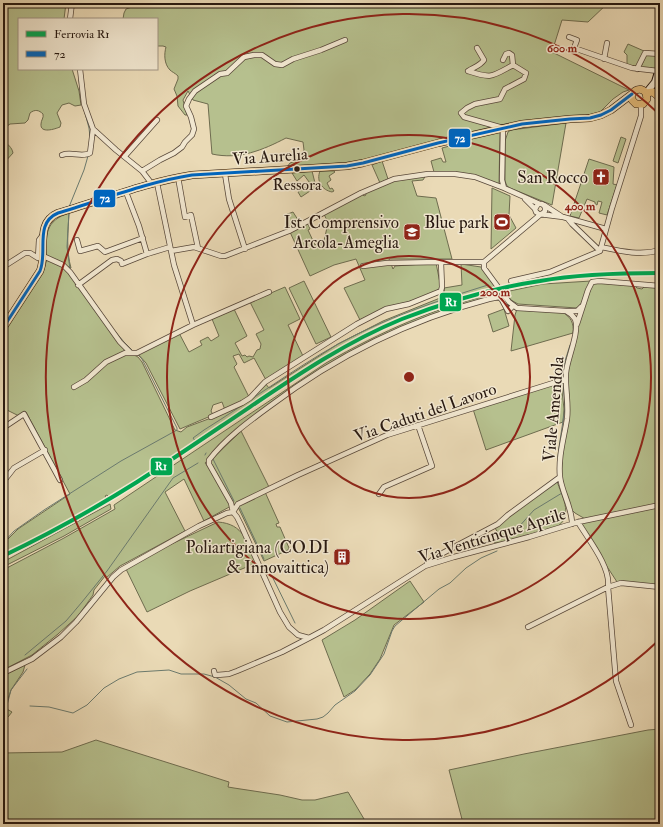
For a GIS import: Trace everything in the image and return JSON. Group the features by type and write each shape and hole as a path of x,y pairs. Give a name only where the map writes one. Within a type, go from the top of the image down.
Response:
{"main road":[{"path":"636,103 632,98 632,94 637,90 658,96"},
{"path":"620,104 645,102 645,93"},
{"name":"Via Aurelia","path":"3,328 36,280 42,267 43,236 45,227 51,217 69,210 178,177 347,166 503,128 540,122 590,118 601,115 620,104 632,94"}],"street":[{"path":"70,18 72,3"},
{"path":"569,37 577,40 574,48 604,59 637,69 659,68 655,82 645,93"},
{"path":"142,171 174,153 192,136 194,129 186,106 189,99 195,91 220,74 227,73 244,57 262,55 275,64 282,65 293,58 345,40"},
{"path":"604,59 604,52 607,43"},
{"path":"477,48 484,60 480,65 468,71 490,76 513,65"},
{"path":"503,60 506,54 509,53 512,55 513,65"},
{"path":"637,69 645,53 660,54"},
{"path":"504,188 502,180 503,128 464,117 461,113 475,104 500,99 506,89 524,79 526,73 513,65"},
{"path":"62,155 67,152 87,154 90,152 93,129 84,104 80,70"},
{"path":"655,82 658,96"},
{"path":"601,249 640,120 640,114 636,103"},
{"path":"125,156 157,120"},
{"path":"93,129 155,183 170,249 193,325"},
{"path":"225,174 229,199 245,248"},
{"path":"79,284 112,260 117,259 121,261 122,264 147,254 170,249 187,248 198,248 225,256 289,232 361,193 394,179 428,174 455,174 475,177 542,205 563,218"},
{"path":"178,177 185,217 191,215 198,248"},
{"path":"126,192 137,218 147,254"},
{"path":"520,195 530,203 535,210 542,214 606,229"},
{"path":"530,222 536,205 542,205"},
{"path":"542,205 545,210 542,214 486,258 484,268 509,302 517,308 577,311 582,306"},
{"path":"568,219 601,249"},
{"path":"3,267 25,253 38,258 40,238 43,236"},
{"path":"77,240 80,251 98,246 105,252 142,238"},
{"path":"511,281 550,272 601,249 647,253 660,250"},
{"path":"43,256 63,265 70,272 128,353"},
{"path":"211,418 242,404 265,382 357,324 386,309 409,304 440,291 442,287 441,262"},
{"path":"362,266 387,263 484,262"},
{"name":"Viale Amendola","path":"572,524 572,515 558,479 568,408 564,379 574,340 575,328 582,306 591,284 595,282 660,286"},
{"path":"74,387 86,380 106,362 128,353 137,353 193,325 269,292"},
{"path":"308,638 298,635 289,627 280,612 241,524 233,512 231,503 208,460 249,421 288,392 326,367 359,349 422,320 489,299 499,298 502,300 508,311 513,306"},
{"path":"566,311 572,315 575,320 575,328"},
{"name":"Via Caduti del Lavoro","path":"233,512 238,504 298,475 388,435 564,379"},
{"path":"3,428 24,414 60,480"},
{"path":"379,494 384,487 432,466 418,425"},
{"path":"3,482 14,468 45,450"},
{"path":"424,566 439,555 498,524 558,479"},
{"name":"Via Venticinque Aprile","path":"214,671 215,675 228,674 282,652 324,630 424,566 529,538 578,522 660,505"},
{"path":"3,672 32,659 61,636 76,622 113,577 121,570 217,518 233,512"},
{"path":"578,522 603,564 609,580 608,587 616,681 631,725"},
{"path":"528,627 608,587 621,583 660,587"}],"green space":[{"path":"3,3 66,3 64,18 18,18 18,70 72,70 79,91 81,105 75,106 69,103 62,105 57,113 61,123 60,127 55,129 43,129 41,127 41,121 43,114 35,111 30,113 28,120 25,123 10,124 3,129"},
{"path":"144,3 608,3 588,22 562,20 552,52 629,90 613,99 600,112 584,116 353,162 287,167 290,163 301,159 304,150 303,142 286,138 260,150 241,155 222,156 212,154 208,104 193,100 188,91 183,100 187,115 185,115 178,106 177,96 174,89 178,76 170,70 167,65 165,56 166,47 158,46 158,18 123,18 126,9"},
{"path":"628,44 644,51 637,68 627,65 627,55 624,52"},
{"path":"647,53 660,56 656,70 640,69"},
{"path":"566,123 552,205 507,186 505,181 505,141 508,132 511,130"},
{"path":"500,132 499,184 449,172 434,172 431,161 441,158 443,162 446,162 442,148 457,144 456,140"},
{"path":"621,137 626,139 618,163 613,161"},
{"path":"3,140 10,147 13,153 3,164"},
{"name":"San Rocco","path":"589,159 614,167 613,184 617,185 607,215 599,213 602,202 598,201 597,205 595,202 587,199 579,218 570,216"},
{"path":"382,161 388,179 380,183 372,165"},
{"path":"312,171 316,187 301,197 298,192 305,187 307,190 312,186 304,175 297,181 292,173"},
{"path":"320,171 335,172 329,176 331,180 327,183 330,189 332,188 334,191 328,191 319,182"},
{"path":"426,175 423,180 412,181 417,196 436,198 452,259 389,259 393,269 395,266 436,263 441,288 423,298 385,308 360,320 344,288 365,280 356,259 334,265 310,276 290,232 308,224 310,229 308,230 315,245 324,241 328,223 324,214 362,194 364,196 366,195 365,192 395,179"},
{"name":"Blue park","path":"492,188 510,196 509,215 516,228 491,249"},
{"path":"293,212 300,223 295,226 294,224 287,227 285,215"},
{"path":"69,213 68,248 71,268 46,257 48,229 55,220"},
{"path":"47,259 61,265 67,270 132,354 138,357 142,362 175,430 181,432 187,427 243,405 265,383 269,388 338,344 383,321 445,296 444,288 462,285 461,264 481,267 496,287 428,307 385,325 344,346 317,361 109,497 107,495 105,496 107,499 49,532 3,554 3,544 18,529 70,494 26,412 19,416 3,408 3,332 44,269"},
{"path":"304,281 331,337 316,344 289,288"},
{"path":"591,281 582,303 577,308 518,304 511,300 505,292 543,284"},
{"path":"593,283 633,284 637,288 642,289 646,285 660,286 660,504 587,520 575,513 570,508 561,477 561,452 567,419 566,376 576,328"},
{"path":"285,287 300,319 288,325 303,356 266,380 254,358 244,363 239,354 233,356 237,364 234,367 249,397 225,410 222,402 213,405 211,411 213,415 180,429 146,363 137,353 179,333 189,352 202,345 200,341 208,337 211,341 219,336 212,319 234,309 247,336 235,343 242,356 245,355 247,357 253,357 257,350 260,349 261,344 256,334 264,330 250,302"},
{"path":"499,293 510,307 509,309 499,297 405,326 293,387 219,448 205,463 214,474 231,506 204,521 184,479 165,492 185,531 120,566 106,578 105,576 94,590 93,595 78,616 32,655 3,670 3,570 115,509 114,505 326,363 367,341 410,321 476,298"},
{"path":"504,309 509,326 493,332 488,315"},
{"path":"517,309 562,312 568,316 571,321 573,333 511,351"},
{"path":"561,382 564,409 563,422 486,450 473,409"},
{"path":"241,431 269,487 234,505 210,463 211,460"},
{"path":"557,481 566,511 563,521 558,526 510,541 495,543 494,540 500,536 495,528 508,516"},
{"path":"265,492 279,523 276,524 277,527 280,527 289,548 288,550 264,561 238,507 239,505"},
{"path":"110,504 111,509 64,536 3,567 3,562"},
{"path":"660,507 660,588 619,585 578,522"},
{"path":"218,522 227,523 239,530 247,541 256,563 190,591 147,612 126,569 161,549"},
{"path":"410,581 424,602 394,625 380,659 370,674 355,690 344,697 322,640 355,620"},
{"path":"25,665 23,672 11,690 5,708 12,712 8,717 3,718 3,676"},
{"path":"660,729 660,824 453,824 463,823 449,770 524,754"},
{"path":"96,740 229,782 228,787 302,800 315,800 348,792 367,824 3,824 3,753 62,752"}],"waterway":[{"path":"79,80 81,98 90,137"},
{"path":"69,207 88,156"},
{"path":"69,212 67,247 70,269"},
{"path":"196,442 193,438 204,430 304,364 338,344 374,326 412,311 449,297 488,285"},
{"path":"114,330 133,351"},
{"path":"563,377 565,361 570,345"},
{"path":"3,543 14,531 44,510 121,461 177,430 142,359 137,354"},
{"path":"558,457 565,408 563,383"},
{"path":"213,459 234,501"},
{"path":"25,655 66,621 82,602 107,571 173,478 198,463"},
{"path":"507,540 534,510 562,493"},
{"path":"240,508 264,559"},
{"path":"30,706 49,707 73,713 87,705 104,688 119,679 137,672 169,670 181,674 204,674 215,677 229,685 246,699 256,703 270,716 287,722 317,719 323,717 335,705 355,691 370,675 384,654 395,626 439,589 450,583 466,568 481,558 497,551"},
{"path":"268,568 295,623"},
{"path":"3,710 6,709 11,690 27,669"}],"rail line":[{"name":"R1","path":"3,556 54,530 121,492 308,368 354,342 402,319 470,296 522,284 585,275 660,273"}],"transit line":[{"name":"72","path":"3,328 40,271 46,224 58,213 175,178 192,175 347,166 522,124 590,118 611,110 632,94"}],"place":[{"name":"Ressora","path":"297,169"},
{"name":"San Rocco","path":"601,177"},
{"name":"Blue park","path":"502,222"},
{"name":"Ist. Comprensivo Arcola-Ameglia","path":"412,232"},
{"name":"Poliartigiana (CO.DI & Innovaittica)","path":"342,557"}]}
